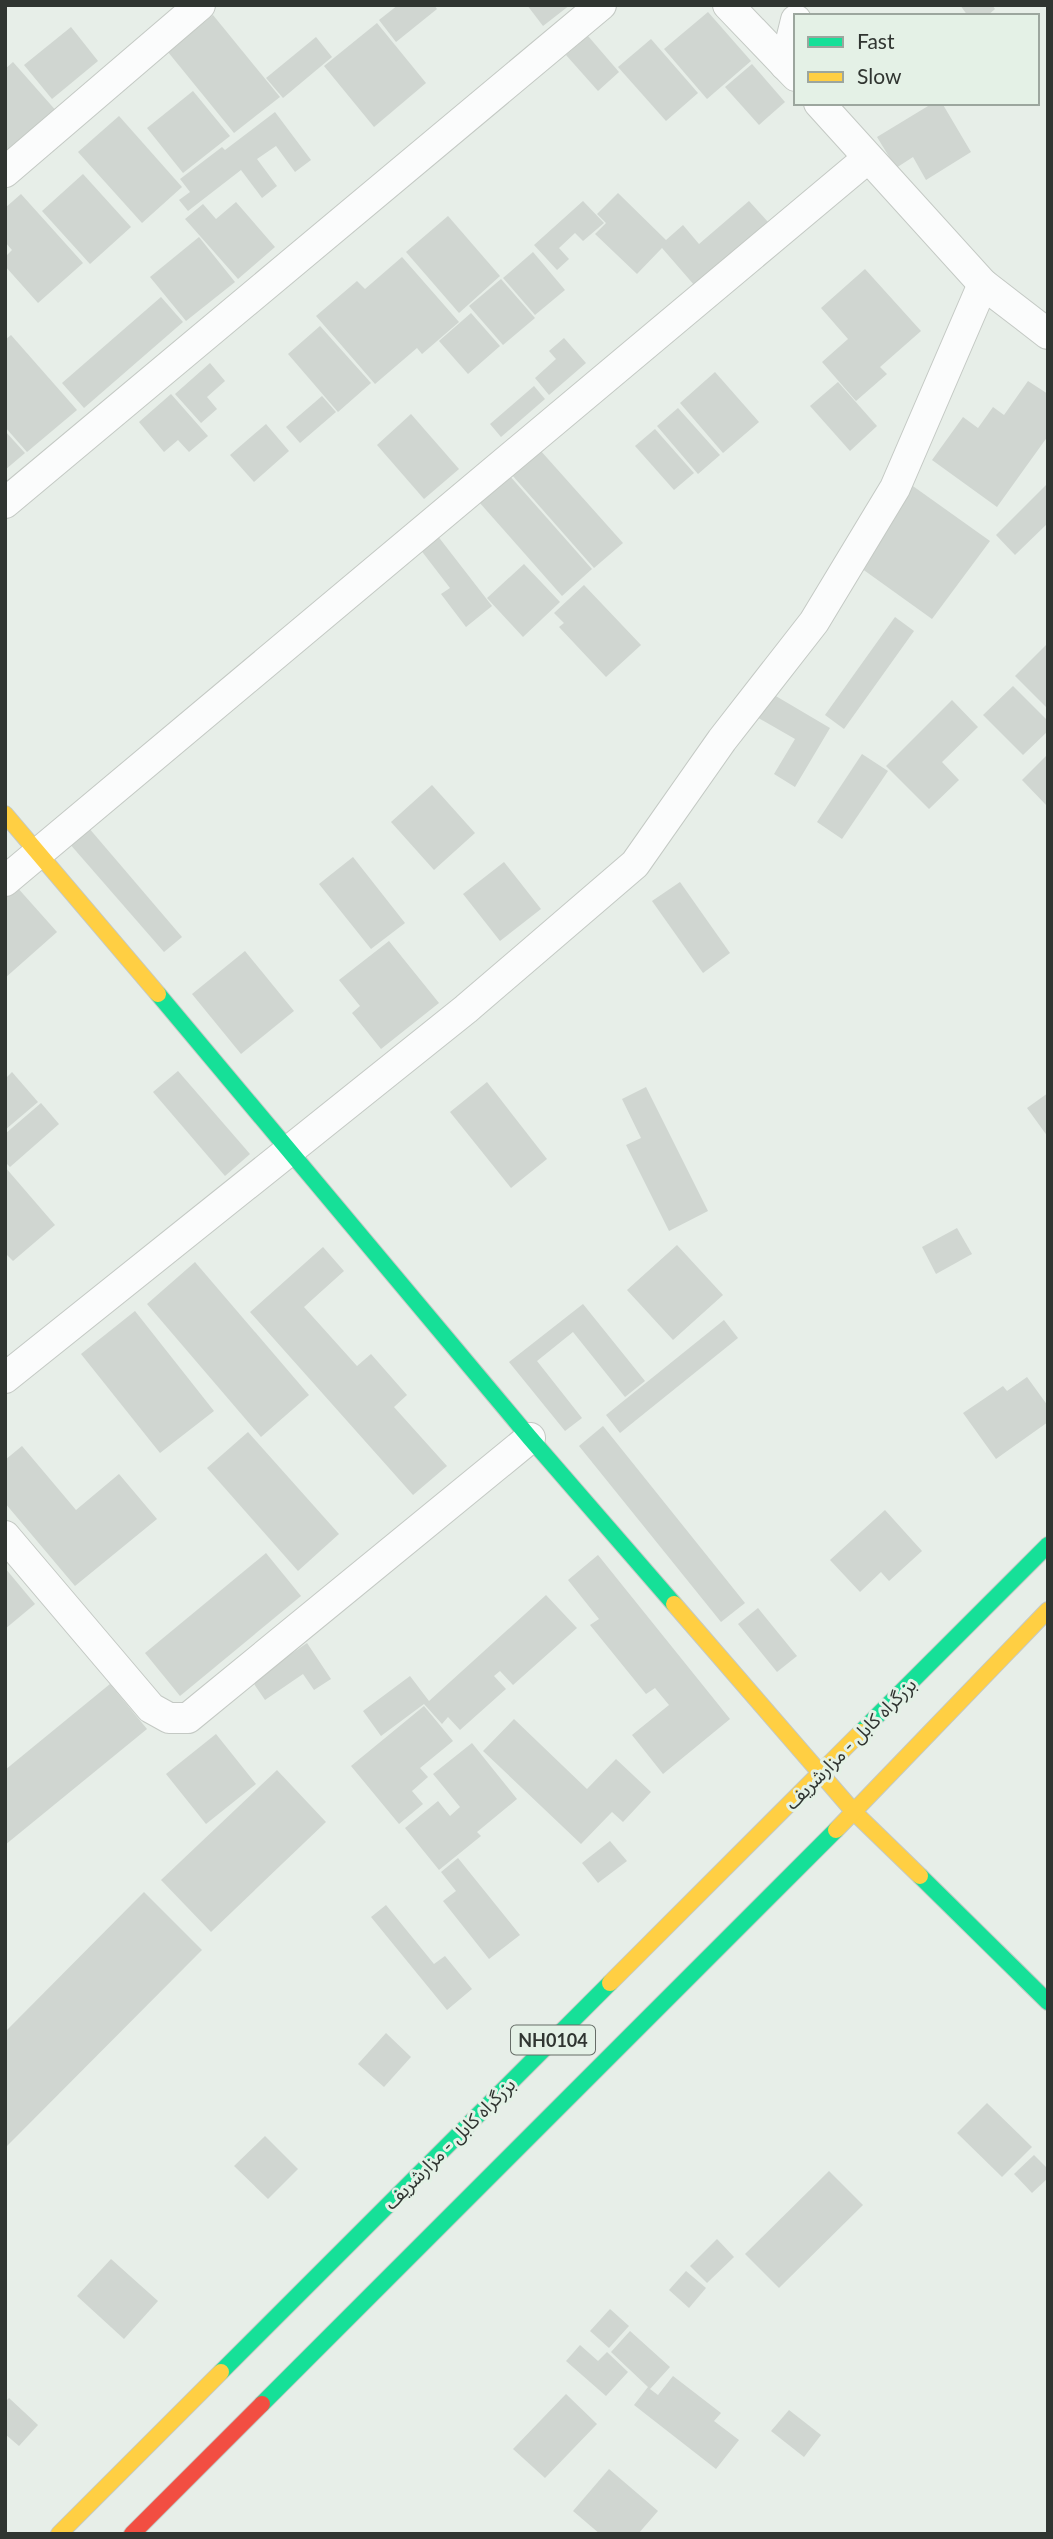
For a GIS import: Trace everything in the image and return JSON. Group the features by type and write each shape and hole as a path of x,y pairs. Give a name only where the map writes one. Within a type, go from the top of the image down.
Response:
{"main road":[{"path":"5,814 530,1438 854,1812 1048,2002"},
{"name":"بزرگراه کابل - مزارشریف","path":"59,2534 1048,1545"},
{"name":"NH0104","path":"132,2534 854,1812 1048,1610"}],"street":[{"path":"5,172 200,5"},
{"path":"5,503 601,5"},
{"path":"728,5 790,71"},
{"path":"790,71 794,36"},
{"path":"822,105 982,284 1048,334"},
{"path":"5,881 868,158"},
{"path":"5,1378 466,1009 635,864 722,740 814,622 895,488 982,284"},
{"path":"5,1536 151,1708 169,1718 188,1718 530,1438"}],"building":[{"path":"398,5 434,5 437,9 396,42 379,20"},
{"path":"527,5 570,5 543,26"},
{"path":"960,5 992,5 995,9 989,14 967,14"},
{"path":"708,12 751,61 707,99 664,49"},
{"path":"213,15 280,97 234,133 168,52"},
{"path":"377,23 426,83 374,127 324,66"},
{"path":"71,27 98,61 52,99 24,65"},
{"path":"588,36 619,72 598,91 566,55"},
{"path":"316,37 332,57 283,98 266,78"},
{"path":"651,39 698,93 666,121 618,67"},
{"path":"13,62 58,113 5,159 5,69"},
{"path":"752,64 785,102 759,125 725,87"},
{"path":"193,91 230,136 183,173 147,128"},
{"path":"930,105 943,105 971,152 926,180 913,157 896,168 877,137"},
{"path":"275,112 311,160 295,172 276,146 257,159 277,186 262,198 241,170 188,211 179,200 190,192 180,179 222,147 225,150"},
{"path":"119,116 182,187 142,223 78,152"},
{"path":"83,174 131,227 90,264 42,211"},
{"path":"618,193 666,240 683,225 699,244 749,201 768,222 695,286 662,248 637,274 595,234 606,223 597,214"},
{"path":"21,194 83,263 38,303 5,266 5,257 12,250 5,242 5,208"},
{"path":"583,201 604,223 583,241 575,233 559,248 569,259 557,270 534,245"},
{"path":"236,202 275,247 238,279 185,219 203,204 216,219"},
{"path":"448,216 500,276 459,313 406,252"},
{"path":"199,237 235,282 186,321 150,277"},
{"path":"533,252 565,290 535,315 503,278"},
{"path":"402,257 459,322 422,354 417,348 375,384 316,316 357,281 365,289"},
{"path":"865,269 921,331 880,367 887,374 856,401 822,362 848,339 821,308"},
{"path":"501,279 535,318 503,345 469,306"},
{"path":"161,297 183,322 84,408 62,383"},
{"path":"471,313 500,346 468,374 439,341"},
{"path":"320,326 371,383 338,412 288,354"},
{"path":"11,335 77,410 27,452 5,427 5,340"},
{"path":"564,338 586,363 549,395 535,378 556,359 549,351"},
{"path":"210,363 225,381 207,397 217,409 201,423 175,394"},
{"path":"715,372 759,422 723,453 680,403"},
{"path":"1028,381 1048,394 1048,436 997,507 932,460 963,417 978,428 993,407 1004,415"},
{"path":"838,382 877,426 850,451 810,406"},
{"path":"534,386 545,399 501,437 490,424"},
{"path":"171,394 208,436 189,452 178,440 164,452 139,422"},
{"path":"322,396 336,412 300,443 286,427"},
{"path":"678,408 720,455 698,474 657,426"},
{"path":"411,414 459,469 424,499 377,445"},
{"path":"266,424 289,451 254,482 230,455"},
{"path":"655,429 694,473 674,490 635,446"},
{"path":"5,431 25,453 5,470"},
{"path":"540,450 623,543 594,568 512,475"},
{"path":"509,475 592,569 562,596 479,502"},
{"path":"1048,483 1048,523 1015,555 996,535"},
{"path":"910,484 990,541 932,619 854,563"},
{"path":"437,535 492,606 466,627 441,594 450,588 420,549"},
{"path":"524,564 560,602 523,637 487,598"},
{"path":"584,585 641,645 606,677 559,627 564,623 554,613"},
{"path":"895,617 914,631 844,729 825,715"},
{"path":"1048,643 1048,709 1015,676"},
{"path":"1013,686 1048,721 1048,731 1023,755 983,715"},
{"path":"769,692 830,728 795,787 774,774 795,739 755,716"},
{"path":"952,700 978,727 942,762 959,780 929,809 886,766"},
{"path":"862,754 888,771 842,839 817,822"},
{"path":"1048,754 1048,807 1022,780"},
{"path":"432,785 475,833 434,870 391,822"},
{"path":"88,827 182,937 164,952 69,843"},
{"path":"353,857 405,923 371,949 319,884"},
{"path":"504,862 541,909 500,941 463,894"},
{"path":"680,882 730,953 703,973 652,901"},
{"path":"16,886 57,932 5,978 5,896"},
{"path":"389,941 439,1003 381,1049 352,1013 360,1006 339,980"},
{"path":"245,951 294,1011 241,1054 192,994"},
{"path":"178,1071 250,1154 225,1176 153,1092"},
{"path":"12,1072 38,1102 5,1130 5,1079"},
{"path":"487,1082 547,1159 511,1188 450,1112"},
{"path":"646,1087 708,1211 669,1231 626,1145 641,1138 622,1099"},
{"path":"1048,1093 1048,1137 1027,1108"},
{"path":"41,1103 59,1124 10,1167 5,1162 5,1134"},
{"path":"5,1167 55,1225 13,1261 5,1253"},
{"path":"957,1228 972,1254 936,1274 922,1247"},
{"path":"677,1245 723,1295 673,1340 627,1290"},
{"path":"323,1247 344,1271 304,1307 357,1366 371,1354 407,1395 394,1407 447,1466 413,1495 250,1312"},
{"path":"195,1262 309,1395 261,1437 147,1304"},
{"path":"583,1304 645,1381 625,1397 573,1332 537,1361 582,1418 565,1431 509,1362"},
{"path":"135,1311 214,1411 160,1453 81,1354"},
{"path":"724,1320 738,1338 620,1433 606,1415"},
{"path":"1027,1377 1048,1406 1048,1422 996,1459 963,1413 1003,1386 1007,1391"},
{"path":"603,1426 745,1603 721,1622 579,1446"},
{"path":"248,1432 339,1534 298,1571 207,1468"},
{"path":"22,1446 76,1510 119,1474 157,1519 75,1586 5,1503 5,1460"},
{"path":"885,1510 922,1551 889,1581 881,1572 860,1592 830,1560"},
{"path":"266,1553 301,1596 180,1696 145,1653"},
{"path":"598,1555 730,1719 663,1774 632,1735 669,1705 655,1688 646,1694 590,1625 599,1619 568,1580"},
{"path":"5,1568 35,1604 5,1629"},
{"path":"546,1595 577,1628 513,1685 500,1671 494,1676 506,1689 460,1730 448,1717 442,1724 424,1704 381,1736 363,1711 410,1676 429,1701"},
{"path":"758,1608 797,1656 777,1672 738,1624"},
{"path":"307,1643 331,1679 314,1690 303,1674 265,1700 252,1681"},
{"path":"110,1684 147,1729 5,1845 5,1770"},
{"path":"424,1706 453,1741 420,1768 428,1777 412,1791 423,1804 399,1824 351,1766"},
{"path":"514,1719 587,1789 616,1759 651,1792 623,1822 612,1812 581,1844 483,1751"},
{"path":"216,1734 256,1784 206,1824 166,1774"},
{"path":"472,1743 517,1799 477,1832 481,1836 439,1870 405,1828 438,1801 450,1816 460,1807 433,1774"},
{"path":"277,1770 326,1822 211,1932 161,1880"},
{"path":"610,1841 627,1861 598,1883 582,1863"},
{"path":"458,1858 520,1935 489,1959 443,1901 456,1891 441,1872"},
{"path":"144,1892 202,1950 5,2148 5,2032"},
{"path":"386,1905 434,1964 445,1956 472,1989 447,2010 371,1917"},
{"path":"386,2033 411,2057 384,2087 358,2064"},
{"path":"987,2103 1032,2147 1002,2177 957,2133"},
{"path":"265,2136 298,2169 268,2199 234,2166"},
{"path":"1034,2155 1048,2169 1048,2178 1032,2193 1014,2174"},
{"path":"829,2171 863,2205 779,2288 745,2254"},
{"path":"717,2239 734,2257 707,2283 690,2266"},
{"path":"111,2259 158,2301 124,2339 77,2296"},
{"path":"686,2271 706,2288 689,2308 669,2290"},
{"path":"610,2309 629,2326 609,2348 590,2331"},
{"path":"630,2331 670,2367 650,2389 658,2395 673,2376 721,2413 714,2421 739,2440 716,2469 634,2405 648,2387 611,2352"},
{"path":"580,2345 598,2361 607,2352 628,2372 606,2396 566,2361"},
{"path":"566,2394 597,2424 545,2478 513,2449"},
{"path":"9,2398 38,2425 19,2446 5,2434 5,2402"},
{"path":"789,2410 821,2435 804,2457 771,2431"},
{"path":"609,2469 658,2511 638,2534 600,2534 573,2511"}],"traffic: fast":[{"path":"158,994 530,1438 674,1604"},
{"path":"861,1732 1048,1545"},
{"path":"262,2404 836,1830"},
{"path":"920,1876 1048,2002"},
{"path":"221,2372 610,1983"}],"traffic: slow":[{"path":"5,814 158,994"},
{"path":"674,1604 854,1812 920,1876"},
{"path":"836,1830 1048,1610"},
{"path":"610,1983 861,1732"},
{"path":"59,2534 221,2372"}],"traffic: jam":[{"path":"132,2534 262,2404"}]}
